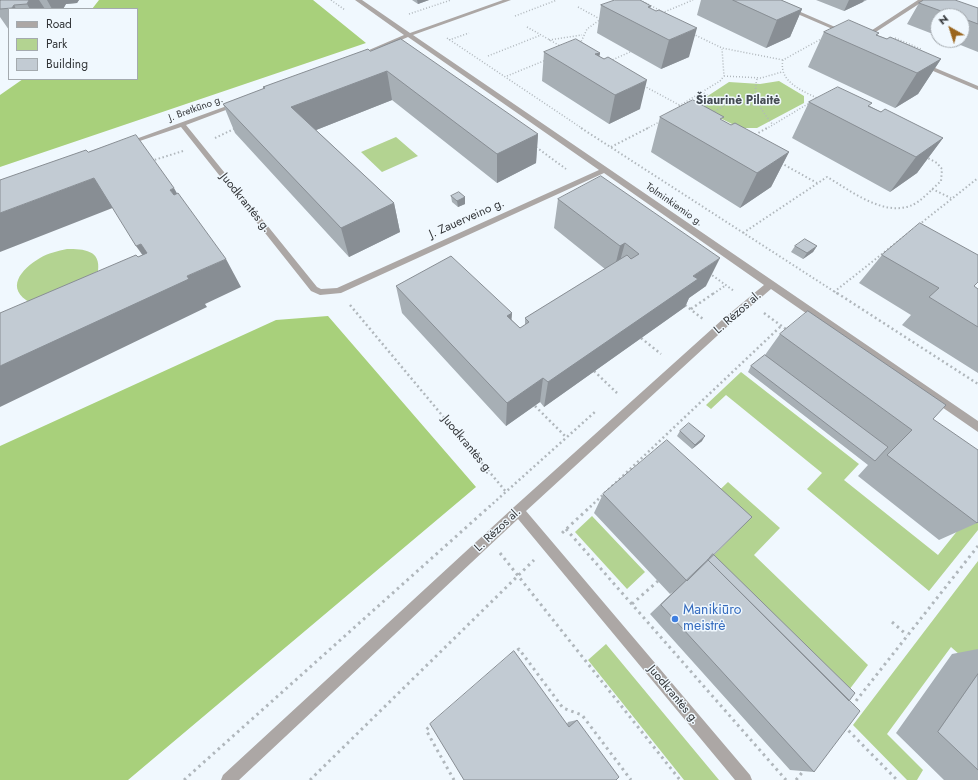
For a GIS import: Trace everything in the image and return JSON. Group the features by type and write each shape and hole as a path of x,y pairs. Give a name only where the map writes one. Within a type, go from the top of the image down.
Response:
{"street":[{"name":"Tolminkiemio g.","path":"358,0 978,427"},
{"path":"356,58 410,35 508,0"},
{"path":"768,0 869,42"},
{"path":"856,37 922,0"},
{"path":"912,61 978,88"},
{"name":"J. Bretkūno g.","path":"117,147 241,103"},
{"name":"Juodkrantės g.","path":"183,124 314,289 320,292 338,290"},
{"name":"J. Zauerveino g.","path":"338,290 605,170"},
{"name":"L. Rėzos al.","path":"228,780 518,511 750,302 772,284"},
{"name":"Juodkrantės g.","path":"518,511 745,780"}],"path":[{"path":"409,14 451,0"},
{"path":"660,14 693,0"},
{"path":"640,1 664,12"},
{"path":"578,8 600,19"},
{"path":"579,49 582,35 589,26 600,19 606,18"},
{"path":"527,27 563,48"},
{"path":"430,28 506,76 610,147 978,384"},
{"path":"825,102 795,86 786,79 780,65 783,60 839,30"},
{"path":"688,32 722,48 783,60"},
{"path":"488,56 541,35"},
{"path":"549,40 582,35"},
{"path":"722,48 724,76"},
{"path":"604,63 630,52"},
{"path":"506,76 547,59"},
{"path":"679,106 724,76 757,79 772,77 782,72"},
{"path":"757,79 754,91 759,106 774,125"},
{"path":"638,83 679,106 686,108 679,112"},
{"path":"701,92 718,100 759,106"},
{"path":"752,138 818,99"},
{"path":"711,113 731,102"},
{"path":"610,147 665,119"},
{"path":"530,143 582,181"},
{"path":"743,233 827,177 879,205 899,207 910,206 941,181 944,176 943,169 936,162 922,155"},
{"path":"779,162 817,184"},
{"path":"834,292 978,178"},
{"path":"932,188 951,198"},
{"path":"959,193 963,195"},
{"path":"916,226 921,229"},
{"path":"707,271 736,292 730,297"},
{"path":"691,309 726,285"},
{"name":"Juodkrantės g.","path":"338,290 506,491 518,511"},
{"path":"750,302 788,330"},
{"path":"682,303 703,319"},
{"path":"697,324 709,315"},
{"path":"310,780 548,546 781,326"},
{"path":"641,338 661,354"},
{"path":"655,359 667,349"},
{"path":"594,371 617,393"},
{"path":"612,398 623,388"},
{"path":"535,406 566,437"},
{"path":"184,780 600,408"},
{"path":"566,529 786,780"},
{"path":"489,539 680,780"},
{"path":"848,710 978,546"},
{"path":"632,604 658,581"},
{"path":"892,622 907,635"},
{"path":"507,659 519,649 563,708 582,715 631,780"},
{"path":"437,720 426,730 454,780"},
{"path":"840,721 897,780"},
{"path":"796,780 806,768"}],"green space":[{"path":"99,0 313,0 366,43 0,167 0,95 22,80 138,80 138,8 93,8"},
{"path":"779,81 804,96 804,103 757,128 740,128 694,105 729,82 760,84"},
{"path":"396,137 418,156 382,172 361,152"},
{"path":"67,249 79,249 90,252 97,259 98,271 31,303 18,292 18,279 27,268 43,256"},
{"path":"328,316 476,487 128,780 0,780 0,446 276,320"},
{"path":"741,372 859,464 844,480 938,555 978,505 978,530 929,591 807,489 822,473 726,395 711,409 706,405"},
{"path":"728,482 780,528 754,555 868,665 849,690 712,557 735,534 704,505"},
{"path":"592,516 645,572 627,589 575,532"},
{"path":"978,561 978,671 951,647 887,734 923,770 917,780 907,780 853,725"},
{"path":"606,644 719,780 684,780 588,660"}],"building":[{"path":"1,0 29,0 27,4 14,5 12,8 0,9"},
{"path":"615,0 640,0 651,6 648,7 656,11 659,10 697,28 669,40 601,5"},
{"path":"733,0 781,0 802,9 777,20"},
{"path":"924,0 955,0 978,8 978,24 970,21 970,8 933,8 919,3"},
{"path":"849,20 879,33 876,35 887,39 890,37 941,59 917,73 824,32"},
{"path":"401,39 538,134 497,154 387,71 291,107 394,203 341,228 223,104 265,88 263,87 368,49 370,51"},
{"path":"576,39 600,53 595,54 604,59 608,57 647,80 615,95 544,52"},
{"path":"838,87 872,103 868,106 881,112 885,109 943,138 916,157 809,102"},
{"path":"693,100 724,117 720,119 731,125 735,123 789,152 757,173 660,117"},
{"path":"136,135 174,188 170,190 174,195 178,193 226,259 187,276 189,279 0,366 0,313 136,255 138,257 147,253 141,244 136,246 94,178 0,213 0,180 86,150 88,152"},
{"path":"601,176 720,258 693,276 698,279 548,382 543,378 507,403 396,286 451,256 512,313 507,316 520,328 529,322 525,318 627,255 631,259 639,254 625,243 620,246 558,199"},
{"path":"459,192 465,197 457,201 451,196"},
{"path":"920,223 978,255 978,282 974,286 978,289 978,327 929,297 939,288 882,255"},
{"path":"805,239 817,246 807,253 795,246"},
{"path":"808,311 946,405 933,419 978,450 977,523 887,455 912,430 780,334"},
{"path":"765,355 888,447 875,461 751,366"},
{"path":"689,423 705,436 695,445 680,431"},
{"path":"667,440 752,517 687,581 603,494"},
{"path":"713,554 855,693 849,701 708,560"},
{"path":"708,560 860,711 814,772 661,605"},
{"path":"514,651 569,727 577,720 619,777 616,780 464,780 430,724"},
{"path":"978,674 978,770 938,732"}],"place":[{"name":"Manikiūro meistrė","path":"675,619"}],"district":[{"name":"Šiaurinė Pilaitė","path":"738,101"}]}
